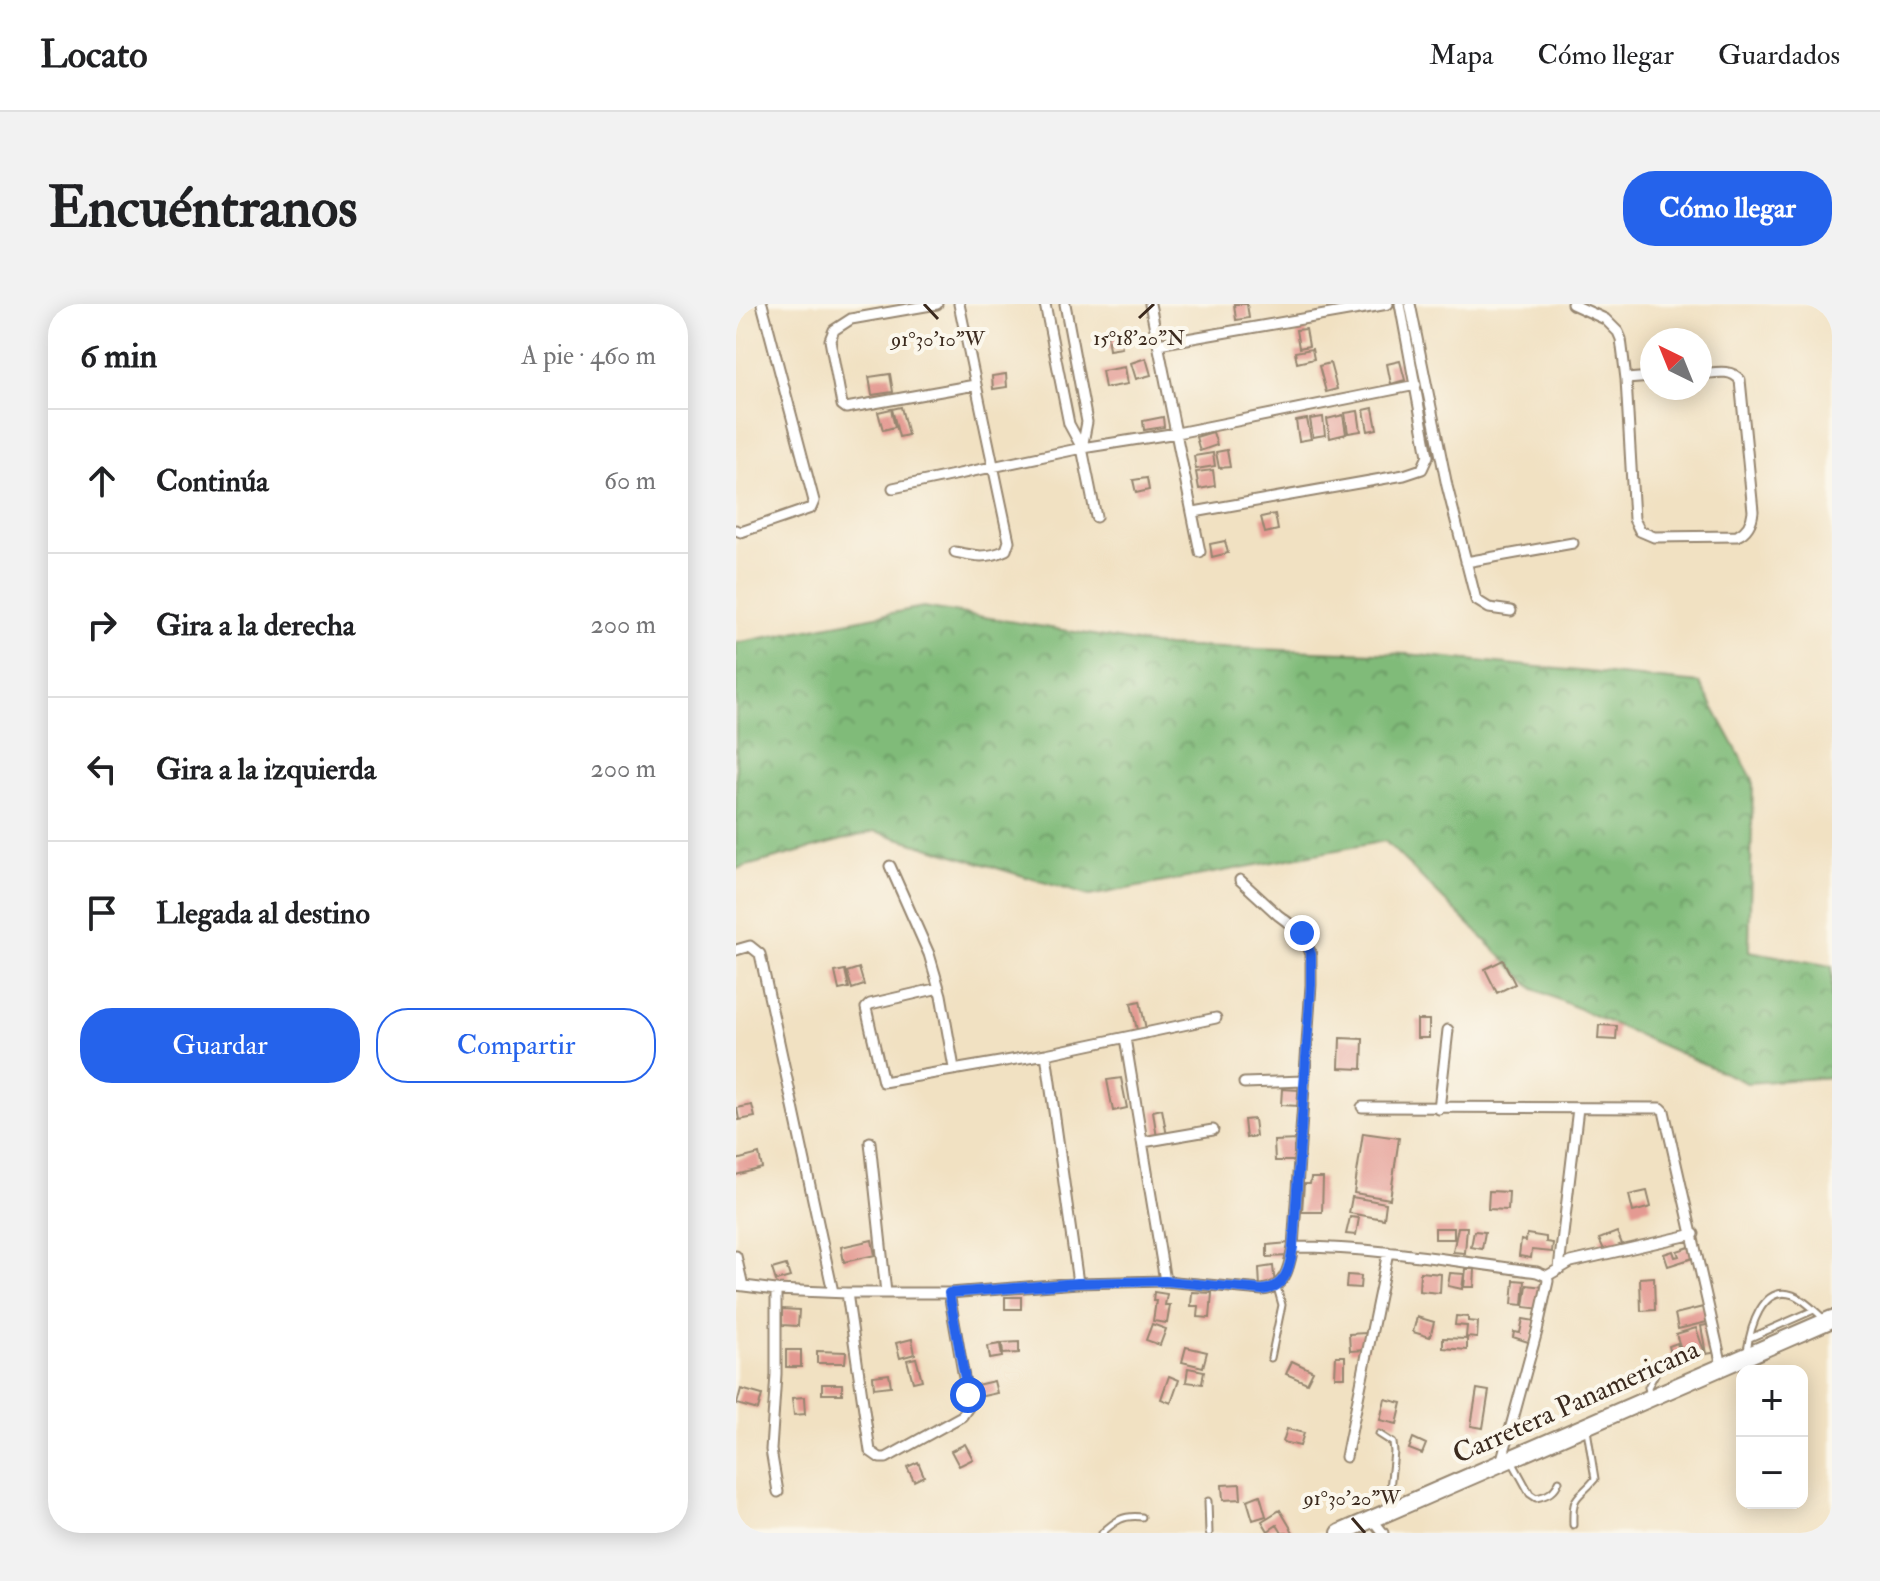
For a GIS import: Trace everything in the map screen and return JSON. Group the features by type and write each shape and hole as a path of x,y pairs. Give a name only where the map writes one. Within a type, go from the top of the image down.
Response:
{"highway":[{"name":"Carretera Panamericana","path":"1340,1533 1830,1320"}],"street":[{"path":"736,530 741,532 811,508 814,501 762,304"},
{"path":"937,304 851,319 834,330 830,340 842,405 846,408 975,385"},
{"path":"955,552 994,556 1009,546 959,304"},
{"path":"1045,304 1069,424 1082,448 1096,517"},
{"path":"1065,304 1087,422 1082,448"},
{"path":"1150,304 1200,552"},
{"path":"1158,344 1388,304"},
{"path":"1194,512 1404,475 1422,469 1428,456 1400,304"},
{"path":"1410,304 1447,486 1476,600 1489,608 1511,611"},
{"path":"1572,304 1605,319 1618,332 1626,379 1636,525 1640,531 1654,537 1737,536 1752,521 1740,380 1734,374 1712,373"},
{"path":"1626,379 1640,378"},
{"path":"893,488 1082,448 1177,433 1416,385"},
{"path":"1466,562 1573,543"},
{"path":"890,866 923,938 939,988 954,1068"},
{"path":"736,1256 740,1286 776,1290 949,1293 1078,1283 1165,1281 1204,1283 1240,1290 1277,1287 1287,1273 1293,1247 1311,985 1308,943 1302,933 1240,880"},
{"path":"736,950 750,946 760,954 833,1292"},
{"path":"939,988 870,1004 865,1012 883,1082 1046,1054 1216,1018"},
{"path":"1439,1109 1448,1030"},
{"path":"1125,1038 1165,1281"},
{"path":"1046,1054 1078,1283"},
{"path":"1244,1083 1304,1081"},
{"path":"1362,1107 1657,1108 1664,1111 1722,1366"},
{"path":"1559,1268 1578,1108"},
{"path":"1143,1142 1213,1130"},
{"path":"870,1142 886,1293"},
{"path":"1547,1276 1571,1262 1694,1234"},
{"path":"1293,1247 1343,1247 1388,1252 1537,1272 1547,1276"},
{"path":"1346,1457 1388,1252"},
{"path":"1506,1460 1547,1276"},
{"path":"776,1290 776,1374 771,1450 778,1492"},
{"path":"847,1293 870,1451 880,1458 886,1458 962,1416 969,1406 949,1293"},
{"path":"1372,1519 1383,1533"}],"lane":[{"path":"1271,1358 1282,1305 1277,1287"},
{"path":"1746,1356 1754,1318 1772,1298 1785,1293 1796,1296 1830,1320"},
{"path":"1749,1339 1814,1310"},
{"path":"1650,1398 1648,1387 1663,1359"},
{"path":"1573,1525 1572,1510 1576,1497 1595,1479 1586,1426"},
{"path":"1379,1434 1393,1443 1389,1512"},
{"path":"1506,1460 1536,1498 1546,1497 1559,1481"},
{"path":"1208,1501 1209,1533"},
{"path":"1102,1533 1118,1519 1142,1517"}],"green space":[{"path":"923,607 1160,646 1407,654 1700,683 1753,780 1749,951 1832,966 1832,1077 1747,1083 1534,989 1385,841 1089,896 875,831 736,869 736,643"}],"building":[{"path":"1234,304 1247,304 1249,318 1236,320"},
{"path":"1306,329 1309,346 1299,348 1296,330"},
{"path":"1119,332 1122,348 1109,350 1107,334"},
{"path":"1312,349 1314,359 1297,363 1295,352"},
{"path":"1146,358 1151,375 1136,379 1131,363"},
{"path":"1400,361 1405,380 1391,384 1387,364"},
{"path":"1330,363 1337,389 1326,392 1319,366"},
{"path":"1125,367 1128,384 1105,388 1102,371"},
{"path":"890,374 893,392 872,395 869,377"},
{"path":"1006,374 1007,387 993,389 992,376"},
{"path":"901,407 908,435 899,437 892,409"},
{"path":"1373,408 1377,429 1368,431 1364,410"},
{"path":"891,409 895,427 883,430 878,412"},
{"path":"1358,411 1361,431 1348,433 1345,413"},
{"path":"1343,415 1346,434 1330,438 1327,419"},
{"path":"1163,417 1164,427 1144,430 1143,421"},
{"path":"1323,417 1325,435 1313,437 1310,419"},
{"path":"1307,419 1311,439 1299,441 1296,421"},
{"path":"1213,432 1217,445 1200,451 1196,437"},
{"path":"1227,450 1230,467 1219,468 1216,452"},
{"path":"1213,453 1215,466 1196,469 1194,456"},
{"path":"1213,470 1215,486 1199,489 1196,472"},
{"path":"1147,478 1149,490 1136,493 1133,480"},
{"path":"1275,514 1278,530 1265,533 1261,517"},
{"path":"1225,541 1228,553 1212,557 1210,544"},
{"path":"1503,960 1515,984 1497,993 1485,969"},
{"path":"859,968 864,985 852,989 847,972"},
{"path":"845,970 849,988 839,990 835,972"},
{"path":"1140,1001 1146,1029 1137,1030 1131,1003"},
{"path":"1417,1020 1429,1020 1429,1038 1417,1038"},
{"path":"1599,1025 1617,1026 1616,1040 1598,1039"},
{"path":"1340,1038 1363,1039 1362,1069 1339,1068"},
{"path":"1121,1078 1127,1108 1113,1111 1107,1080"},
{"path":"1282,1089 1300,1090 1300,1106 1281,1105"},
{"path":"752,1105 755,1117 739,1120 737,1108"},
{"path":"1162,1109 1167,1136 1157,1138 1153,1111"},
{"path":"1254,1119 1256,1136 1246,1138 1244,1120"},
{"path":"1363,1133 1399,1138 1390,1199 1354,1193"},
{"path":"1298,1140 1298,1147 1294,1147 1294,1161 1275,1161 1274,1141"},
{"path":"759,1154 762,1168 736,1175 736,1160"},
{"path":"1311,1178 1323,1178 1322,1212 1302,1212 1304,1184 1310,1184"},
{"path":"1489,1191 1509,1192 1508,1210 1488,1209"},
{"path":"1647,1191 1651,1207 1633,1212 1629,1195"},
{"path":"1352,1197 1386,1203 1384,1219 1349,1213"},
{"path":"1350,1217 1359,1218 1356,1235 1346,1234"},
{"path":"1458,1227 1467,1227 1465,1253 1453,1252"},
{"path":"1435,1228 1454,1228 1454,1239 1435,1239"},
{"path":"1474,1231 1485,1232 1482,1249 1471,1247"},
{"path":"1617,1232 1622,1244 1605,1252 1599,1239"},
{"path":"1527,1234 1546,1237 1546,1242 1553,1243 1552,1252 1532,1250 1531,1258 1519,1256 1521,1240 1526,1241"},
{"path":"872,1240 875,1255 844,1262 841,1247"},
{"path":"1289,1243 1290,1256 1267,1257 1267,1245"},
{"path":"1689,1247 1693,1258 1668,1266 1664,1254 1673,1251 1675,1257 1679,1256 1677,1251"},
{"path":"786,1265 790,1277 776,1281 772,1269"},
{"path":"1273,1266 1275,1286 1260,1287 1259,1268"},
{"path":"1466,1269 1475,1269 1474,1287 1464,1287"},
{"path":"1420,1272 1441,1274 1440,1293 1419,1291"},
{"path":"1450,1273 1464,1274 1462,1289 1448,1286"},
{"path":"1347,1275 1361,1276 1360,1288 1346,1287"},
{"path":"1654,1277 1655,1310 1641,1311 1640,1278"},
{"path":"1514,1280 1525,1281 1523,1305 1512,1304"},
{"path":"1527,1285 1544,1287 1541,1309 1524,1307"},
{"path":"1154,1292 1167,1294 1165,1305 1170,1305 1167,1323 1153,1321"},
{"path":"1192,1292 1212,1293 1210,1318 1198,1317 1199,1306 1191,1306"},
{"path":"1005,1297 1021,1297 1021,1309 1005,1309"},
{"path":"1707,1306 1711,1321 1678,1329 1675,1314"},
{"path":"782,1309 799,1310 798,1326 782,1325"},
{"path":"1456,1316 1478,1322 1477,1338 1466,1337 1467,1326 1455,1325"},
{"path":"1417,1317 1434,1322 1430,1337 1413,1332"},
{"path":"1523,1319 1535,1321 1531,1343 1513,1337 1514,1332 1520,1333"},
{"path":"1152,1324 1166,1329 1160,1345 1146,1340"},
{"path":"1712,1324 1718,1352 1706,1354 1701,1326"},
{"path":"1696,1328 1704,1351 1684,1358 1676,1334"},
{"path":"1366,1333 1367,1350 1350,1351 1349,1334"},
{"path":"1443,1338 1467,1339 1467,1350 1443,1348"},
{"path":"912,1339 915,1354 900,1358 896,1343"},
{"path":"1019,1342 1019,1353 1003,1354 1002,1343"},
{"path":"1677,1343 1683,1364 1674,1366 1669,1346"},
{"path":"1000,1344 1002,1357 990,1359 988,1346"},
{"path":"1186,1347 1207,1352 1203,1367 1182,1362"},
{"path":"786,1350 801,1350 801,1367 786,1367"},
{"path":"817,1351 846,1352 845,1363 817,1363"},
{"path":"1336,1356 1345,1356 1345,1377 1335,1377"},
{"path":"916,1358 922,1380 913,1382 907,1360"},
{"path":"1292,1361 1313,1371 1307,1383 1286,1374"},
{"path":"1188,1368 1204,1371 1202,1384 1186,1382"},
{"path":"889,1374 891,1386 874,1388 873,1376"},
{"path":"1169,1376 1179,1380 1171,1403 1161,1399"},
{"path":"994,1381 997,1393 974,1398 972,1386"},
{"path":"822,1384 842,1384 842,1394 822,1394"},
{"path":"741,1389 762,1395 758,1410 737,1404"},
{"path":"1477,1389 1489,1391 1483,1428 1471,1426"},
{"path":"804,1397 805,1414 794,1415 792,1398"},
{"path":"1385,1399 1402,1403 1397,1424 1380,1420"},
{"path":"1287,1429 1304,1433 1300,1446 1283,1442"},
{"path":"1413,1438 1426,1444 1422,1454 1409,1449"},
{"path":"965,1444 973,1459 959,1466 951,1451"},
{"path":"918,1462 924,1476 914,1481 907,1467"},
{"path":"1240,1484 1241,1499 1223,1500 1222,1485"},
{"path":"1260,1495 1266,1516 1253,1520 1247,1500"},
{"path":"1280,1510 1293,1532 1282,1533 1277,1525 1268,1531 1262,1521"}],"route":[{"path":"968,1395 949,1293 1078,1283 1165,1281 1262,1290 1277,1287 1282,1282 1293,1247 1311,985 1311,954 1302,933"}]}
